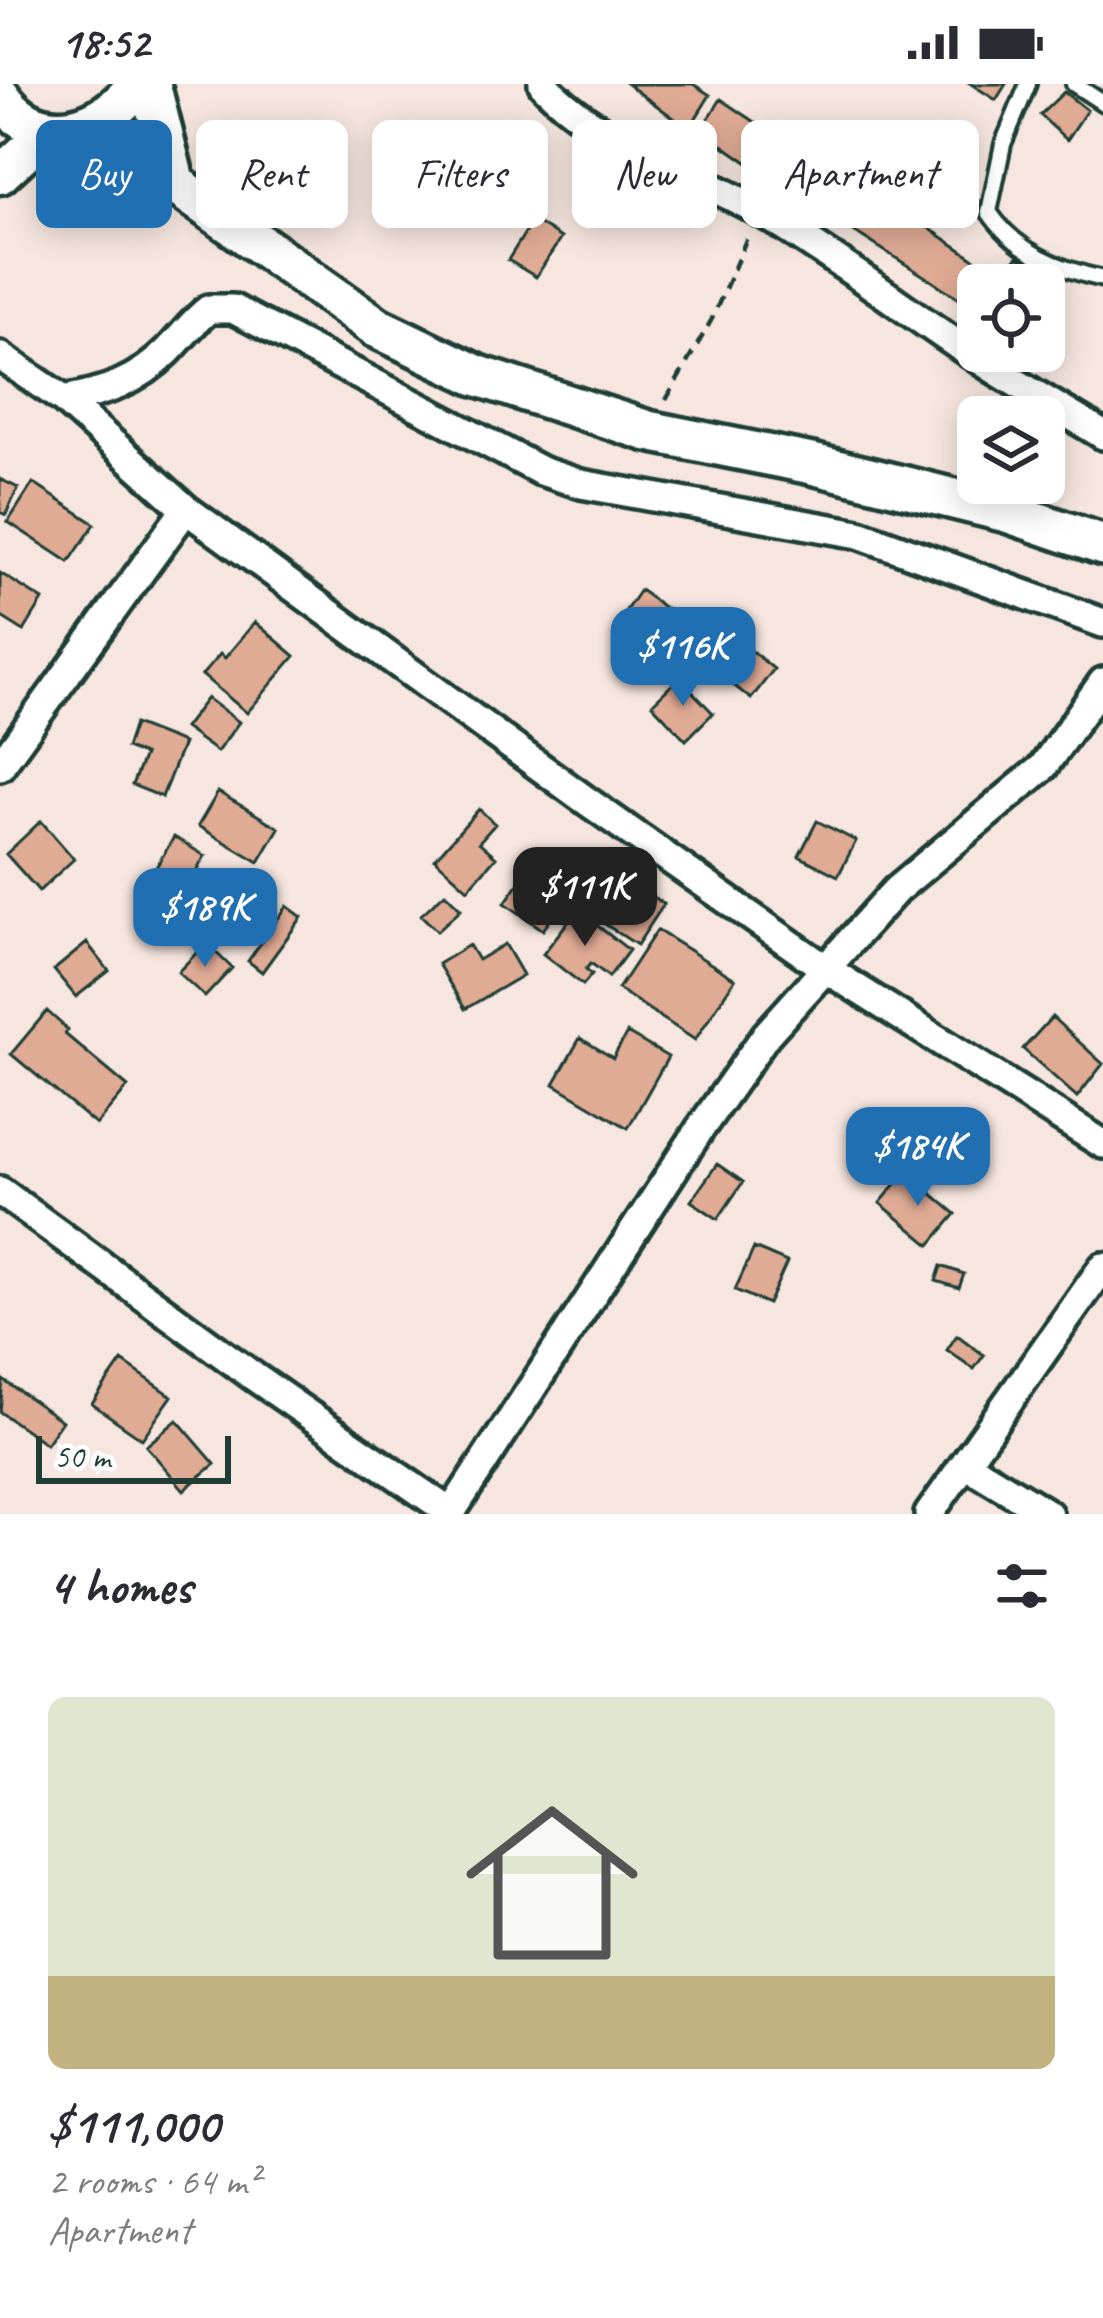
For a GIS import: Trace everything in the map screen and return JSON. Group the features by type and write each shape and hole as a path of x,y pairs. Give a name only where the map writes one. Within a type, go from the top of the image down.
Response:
{"main road":[{"path":"101,120 124,104 137,84"},
{"path":"150,84 175,184"},
{"path":"0,96 26,119 36,121"},
{"path":"172,182 378,328 476,375 648,431 812,464 1007,512 1103,545"}],"street":[{"path":"543,84 559,101 653,159 741,203"},
{"path":"0,175 36,150"},
{"path":"785,228 978,359 1103,435"},
{"path":"64,400 132,381 209,309 233,309 541,471 581,484 859,534 1103,623"},
{"path":"0,356 64,400 186,509 584,799 823,967 1103,1144"},
{"path":"0,766 186,509"},
{"path":"0,1191 451,1514 766,1035 896,890 1043,767 1103,682"},
{"path":"929,1514 1103,1267"},
{"path":"966,1463 1048,1514"}],"lane":[{"path":"1028,84 1003,144 989,212 1004,235 1063,270 1103,279"},
{"path":"1082,85 1103,103"}],"path":[{"path":"648,431 712,319 753,228"}],"building":[{"path":"627,84 693,84 710,95 695,120 677,120"},
{"path":"971,84 1006,84 996,100"},
{"path":"1064,92 1087,110 1067,140 1040,115"},
{"path":"721,99 752,120 741,120 741,158 717,141 717,120 707,120"},
{"path":"528,228 545,228 561,238 536,277 508,260"},
{"path":"849,228 929,228 982,264 957,264 957,297"},
{"path":"0,479 18,488 6,515 0,512"},
{"path":"33,483 95,524 69,562 8,522"},
{"path":"0,573 43,600 24,631 0,616"},
{"path":"640,590 673,614 655,639 622,616"},
{"path":"255,622 295,656 247,713 202,675 220,654 225,658"},
{"path":"729,633 774,669 751,699 705,663"},
{"path":"679,678 713,713 686,740 652,704"},
{"path":"207,698 239,722 217,752 184,728"},
{"path":"134,724 183,743 162,797 132,785 144,755 126,748"},
{"path":"218,792 279,828 259,862 198,826"},
{"path":"479,809 495,824 479,842 496,857 468,889 435,859"},
{"path":"41,821 74,859 39,891 6,854"},
{"path":"817,821 856,841 838,876 799,856"},
{"path":"174,837 205,856 177,903 146,884"},
{"path":"535,860 557,875 548,889 564,900 543,930 505,903"},
{"path":"626,879 664,904 637,945 600,921"},
{"path":"445,893 461,909 437,931 421,915"},
{"path":"287,906 302,917 262,972 248,961"},
{"path":"577,910 629,950 609,977 591,963 586,969 592,974 583,985 543,954"},
{"path":"657,930 735,979 695,1040 618,989"},
{"path":"87,943 109,971 76,997 54,970"},
{"path":"206,943 232,968 205,997 178,972"},
{"path":"505,944 523,975 465,1009 438,964 469,945 478,960"},
{"path":"47,1011 68,1030 65,1034 128,1087 96,1125 11,1054"},
{"path":"1052,1017 1103,1064 1077,1097 1023,1049"},
{"path":"627,1033 668,1057 628,1128 554,1084 580,1038 613,1058"},
{"path":"717,1164 743,1182 718,1219 691,1201"},
{"path":"906,1172 956,1214 930,1245 880,1203"},
{"path":"754,1248 787,1262 768,1304 735,1290"},
{"path":"941,1266 964,1274 959,1288 936,1281"},
{"path":"957,1335 984,1355 974,1369 947,1350"},
{"path":"122,1361 172,1396 142,1439 92,1404"},
{"path":"3,1380 62,1421 46,1444 0,1412"},
{"path":"177,1420 215,1464 184,1490 146,1446"}]}
